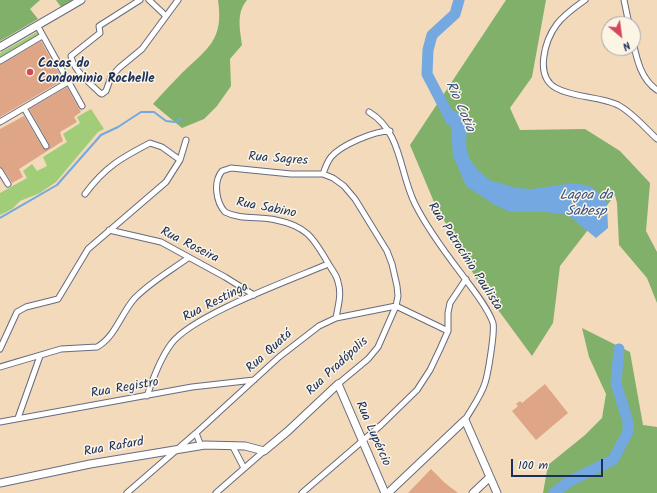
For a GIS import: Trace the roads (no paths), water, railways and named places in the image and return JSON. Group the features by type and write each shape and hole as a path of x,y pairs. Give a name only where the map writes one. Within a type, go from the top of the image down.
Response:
{"street":[{"path":"0,47 81,0"},
{"path":"140,0 99,26 100,32 71,56 82,76 100,93 106,91 111,77 119,68 142,49 178,0"},
{"path":"149,0 166,16"},
{"path":"585,0 557,24 550,36 544,60 546,79 554,87 565,92 618,105 631,114 657,140"},
{"path":"624,0 627,16"},
{"path":"37,25 82,106"},
{"path":"0,61 42,36"},
{"path":"636,56 645,77 657,90"},
{"path":"0,122 68,82"},
{"path":"24,108 46,146"},
{"path":"369,112 378,118 390,131"},
{"path":"323,174 331,156 338,151 371,135 390,131"},
{"name":"Rua Patrocínio Paulista","path":"387,493 465,420 485,383 493,342 493,324 475,292 419,211 408,189 390,131"},
{"path":"0,349 17,312 26,307 58,299 86,252 109,230 166,182 180,160 186,140"},
{"path":"85,194 98,177 110,167 150,143 162,147 180,160"},
{"name":"Rua Sagres","path":"231,168 291,174 323,174"},
{"name":"Rua Sabino","path":"231,168 220,173 217,189 217,199 224,212 235,215 274,219 296,225 306,231 316,242 338,281 340,294 336,318"},
{"path":"0,171 8,184"},
{"name":"Rua Pradópolis","path":"216,493 368,359 378,347 396,306 398,296 397,286 392,264 387,251 355,199 344,186 323,174"},
{"name":"Rua Roseira","path":"109,230 155,240 225,277 254,295"},
{"path":"0,367 61,349 97,347 104,343 128,307 138,295 188,258"},
{"name":"Rua Restinga","path":"147,396 160,364 171,343 179,335 204,319 254,295 328,264"},
{"path":"302,493 398,410 417,390 430,370 448,331 448,313 450,303 466,279"},
{"path":"396,306 448,331"},
{"name":"Rua Quatá","path":"127,493 298,341 319,326 336,318 396,306"},
{"path":"18,418 40,356"},
{"name":"Rua Registro","path":"0,422 192,387 255,380"},
{"name":"Rua Lupércio","path":"338,384 387,493"},
{"path":"465,420 497,493"},
{"path":"196,433 201,446"},
{"path":"232,445 244,468"},
{"name":"Rua Rafard","path":"0,483 90,464 201,446 232,445 250,447 264,451"},
{"path":"473,493 490,477"}],"water":[{"name":"Lagoa da Sabesp","path":"445,107 461,114 467,124 466,145 469,158 476,168 489,180 517,188 531,189 574,183 590,186 605,198 607,204 608,228 596,238 568,215 546,212 510,212 495,205 466,186 453,156 451,128"}],"waterway":[{"name":"Rio Cotia","path":"451,120 427,74 428,50 432,35 455,14 459,0"},
{"path":"0,218 57,185 101,135 118,127 141,112 154,112 166,121 175,122 181,119"},
{"name":"Rio Cotia","path":"554,493 570,481 613,460 628,432 628,422 616,383 619,349"}],"place":[{"name":"Casas do Condominio Rochelle","path":"30,72"}]}
